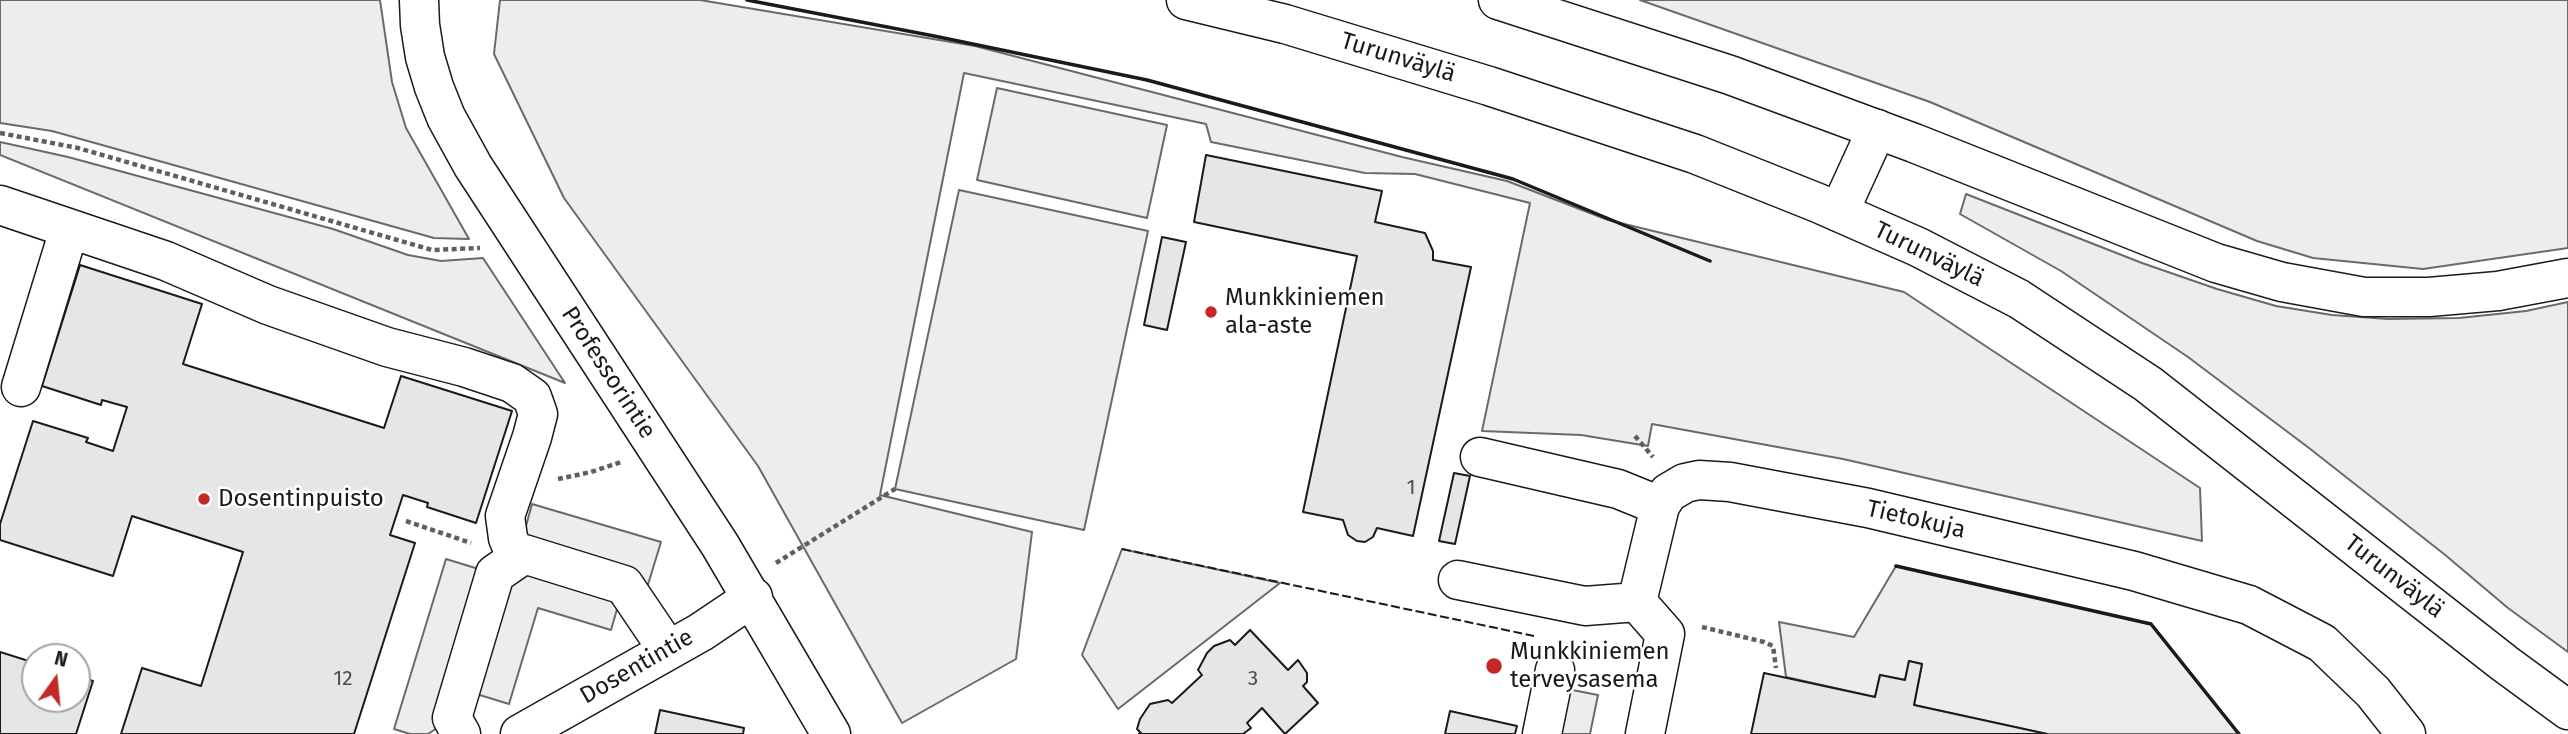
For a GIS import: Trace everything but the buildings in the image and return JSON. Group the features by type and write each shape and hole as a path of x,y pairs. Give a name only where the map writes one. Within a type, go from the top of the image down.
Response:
{"main road":[{"name":"Professorintie","path":"419,0 425,57 446,117 459,142 753,597 831,734"},
{"name":"Turunväylä","path":"1186,0 1285,24 1489,86 1695,154 1918,247 2019,299 2148,384 2504,663 2568,710"},
{"path":"1498,0 1730,75 1877,129 2216,264 2282,282 2364,297 2429,297 2498,291 2568,278"},
{"path":"1839,212 1877,129"},
{"path":"0,205 166,261 268,305 387,347 512,383 532,397 538,414 505,516 508,538 517,559"},
{"path":"21,387 69,230"},
{"path":"1480,457 1618,489 1660,506 1637,602"},
{"name":"Tietokuja","path":"1660,506 1668,493 1685,483 1730,482 1868,508 2134,571 2249,605 2322,643 2374,692 2406,734"},
{"path":"461,734 452,718 495,574 524,554 624,584 668,650"},
{"path":"1458,580 1585,606 1637,602"},
{"name":"Dosentintie","path":"520,734 668,650 753,597"},
{"path":"1637,602 1665,634 1645,734"},
{"path":"1542,734 1555,670"}],"path":[{"path":"0,133 78,148 432,250 483,248"},
{"path":"1635,436 1654,457"},
{"path":"787,556 895,489"}],"shaded area":[{"path":"0,0 380,0 392,82 406,128 469,239 434,238 52,131 0,123"},
{"path":"500,0 700,0 975,46 1402,157 1507,181 1608,220 1904,292 2200,488 2202,541 1843,459 1652,424 1648,446 1581,435 1482,431 1530,203 1415,174 1365,173 1211,142 1206,124 964,73 880,495 1032,532 1016,659 902,723 758,466 564,198 494,54"},
{"path":"1640,0 2568,0 2568,248 2423,269 2313,258 2257,241 1930,102"},
{"path":"997,88 1167,125 1147,218 977,180"},
{"path":"0,142 68,157 333,229 408,255 441,261 483,258 565,383 0,155"},
{"path":"959,190 1148,231 1084,530 895,489"},
{"path":"1966,194 2142,263 2276,306 2332,315 2388,319 2459,318 2526,311 2568,302 2568,652 2508,608 2309,448 2188,357 2061,271 1960,214"},
{"path":"532,504 661,542 646,591 624,585 611,630 538,608 509,704 460,689 452,718 428,734 410,734 394,729 446,559 495,574 517,559"},
{"path":"1122,549 1280,583 1118,709 1082,655"},
{"path":"1896,566 2151,624 2239,734 2047,734 1914,705 1922,664 1909,661 1905,680 1880,675 1875,697 1786,677 1779,622 1854,637"},
{"path":"1552,686 1598,695 1590,734 1542,734"}],"fence":[{"path":"1122,549 1534,636"}],"wall":[{"path":"747,0 1147,80 1513,179 1710,261"},
{"path":"1896,566 2151,624 2239,734"}],"place":[{"name":"Munkkiniemen ala-aste","path":"1211,312"},
{"name":"Dosentinpuisto","path":"204,499"},
{"name":"Munkkiniemen terveysasema","path":"1494,666"}]}
